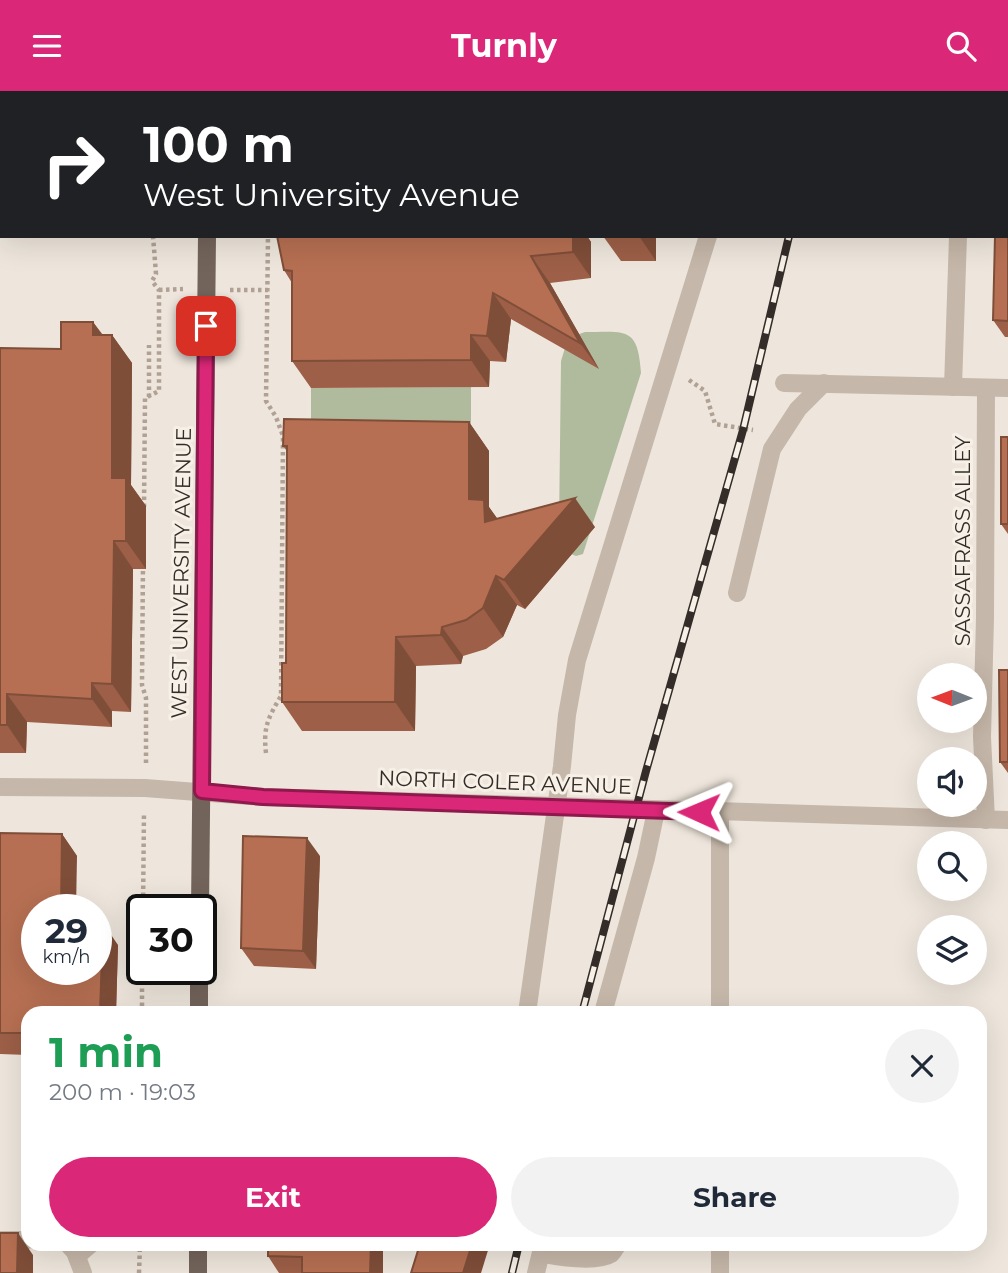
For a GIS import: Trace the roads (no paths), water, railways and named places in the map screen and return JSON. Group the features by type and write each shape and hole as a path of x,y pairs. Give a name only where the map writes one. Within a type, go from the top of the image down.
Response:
{"main road":[{"name":"WEST UNIVERSITY AVENUE","path":"200,894 207,238"},
{"path":"199,1006 200,985"},
{"path":"198,1251 198,1273"}],"street":[{"path":"528,1006 567,715 577,660 707,238"},
{"path":"953,387 958,238"},
{"path":"784,383 1008,388"},
{"path":"737,593 772,449 798,409 824,383"},
{"name":"SASSAFRASS ALLEY","path":"986,388 982,737 986,820"},
{"name":"NORTH COLER AVENUE","path":"0,787 202,791 263,797 1008,820"},
{"path":"605,1006 646,858 656,811"},
{"path":"720,812 720,1006"},
{"path":"0,1240 21,1240"},
{"path":"536,1273 542,1251"},
{"path":"546,1251 560,1258 596,1258 612,1251"},
{"path":"720,1251 720,1273"}],"railway":[{"path":"584,1006 646,771 743,430 789,238"},
{"path":"512,1273 517,1251"}]}
